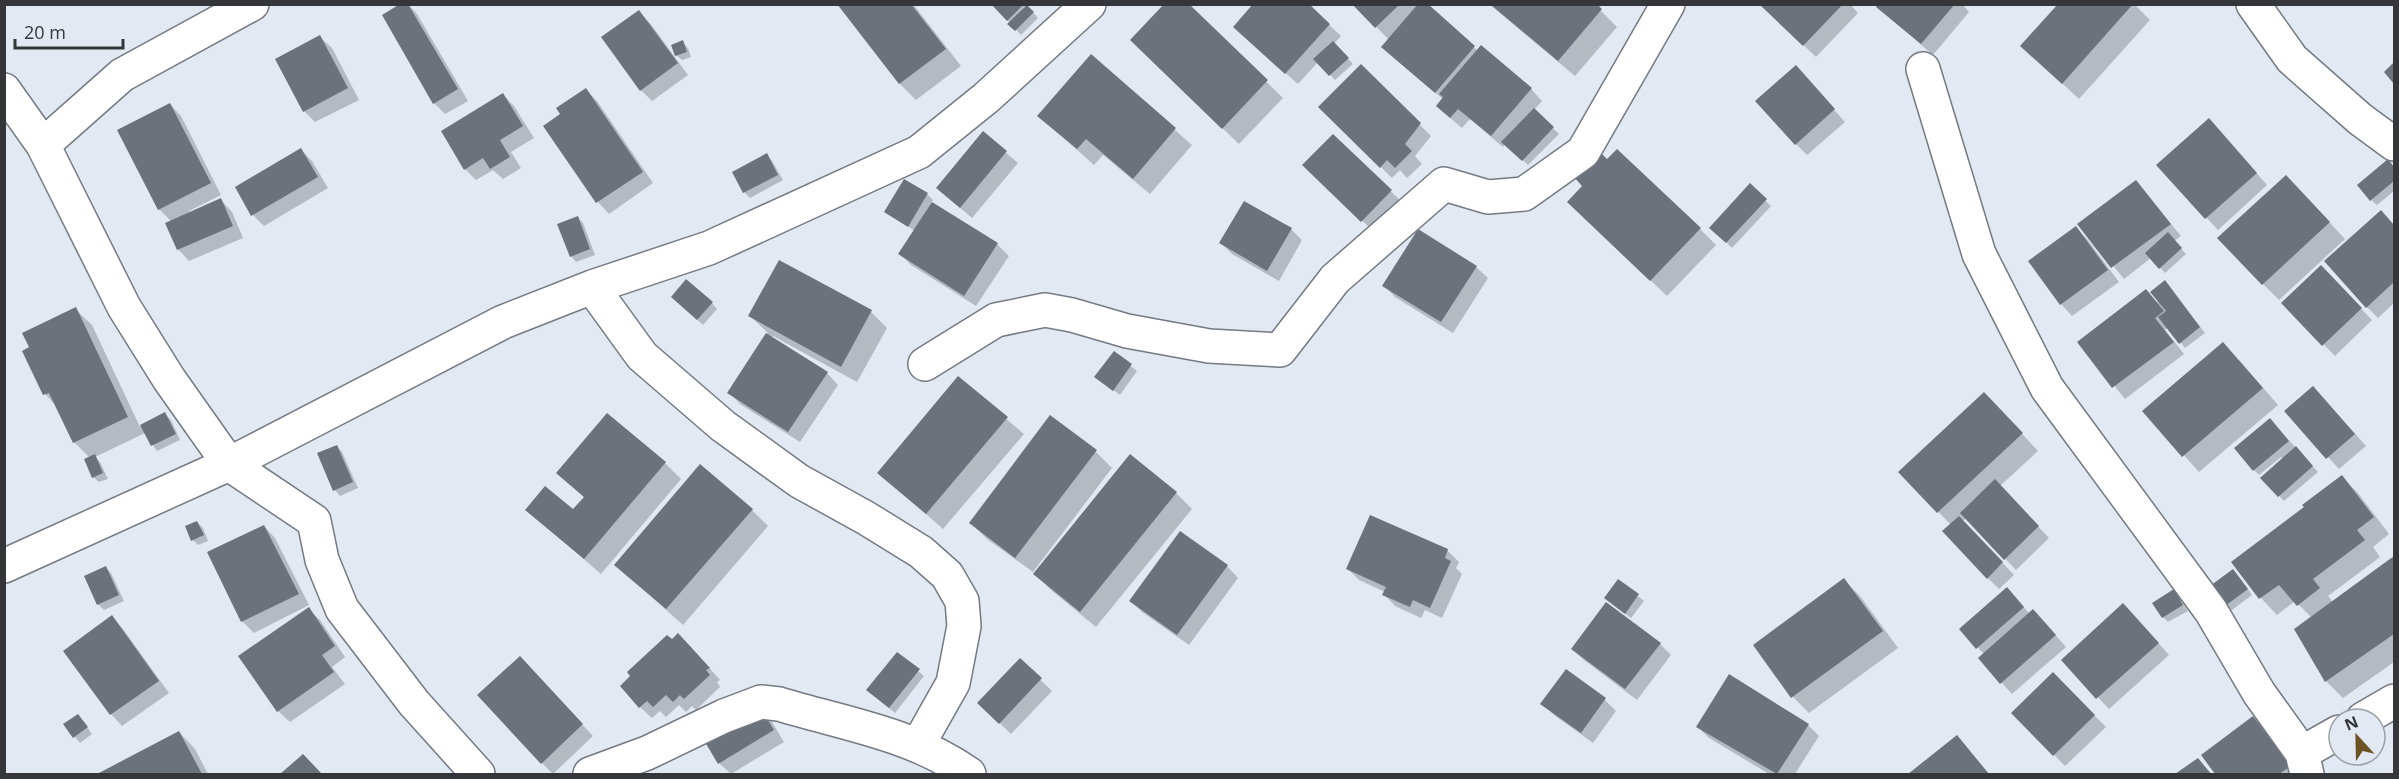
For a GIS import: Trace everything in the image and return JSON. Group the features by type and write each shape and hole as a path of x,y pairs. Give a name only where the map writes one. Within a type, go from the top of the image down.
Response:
{"street":[{"path":"43,145 122,75 252,4"},
{"path":"4,566 229,464 503,322 592,288 709,248 919,152 986,98 1089,4"},
{"path":"925,364 996,320 1045,310 1072,315 1127,331 1209,346 1280,350 1335,279 1444,184 1488,197 1524,194 1583,152 1668,4"},
{"path":"2253,4 2292,59 2360,119 2394,144"},
{"path":"1923,69 1979,254 2047,388 2211,611 2304,764 2327,743"},
{"path":"8,103 43,145 124,307 169,379 229,464 314,521 322,560 342,609 414,703 478,774"},
{"path":"592,288 642,356 723,426 799,481 921,552 947,575 962,600 964,626 953,683 918,746"},
{"path":"590,774 646,753 724,716 761,702 779,704 905,739 946,758 969,774"}],"building":[{"path":"400,4 408,4 458,89 433,104 382,15"},
{"path":"837,4 911,4 946,49 899,84"},
{"path":"991,4 1024,4 1007,21"},
{"path":"1164,4 1189,4 1268,80 1222,129 1130,40"},
{"path":"1253,4 1309,4 1330,24 1285,74 1233,27"},
{"path":"1352,4 1400,4 1375,28"},
{"path":"1418,4 1428,4 1475,46 1435,93 1381,47"},
{"path":"1490,4 1597,4 1602,9 1558,61"},
{"path":"1759,4 1843,4 1803,46"},
{"path":"1878,4 1955,4 1921,44 1876,7"},
{"path":"2058,4 2133,4 2062,84 2020,46"},
{"path":"1027,5 1034,12 1015,31 1007,24"},
{"path":"639,10 678,63 640,91 601,37"},
{"path":"320,35 348,88 303,112 275,59"},
{"path":"683,40 687,52 675,56 671,45"},
{"path":"1333,41 1349,58 1329,76 1313,59"},
{"path":"1481,45 1532,88 1491,136 1458,109 1450,118 1436,106 1443,97 1439,94"},
{"path":"1091,54 1176,128 1133,179 1086,139 1077,149 1037,116"},
{"path":"2394,62 2394,84 2384,72"},
{"path":"1361,64 1421,123 1405,144 1412,151 1395,168 1387,160 1380,168 1318,107"},
{"path":"1796,65 1835,109 1795,145 1755,101"},
{"path":"586,88 643,172 596,203 543,126 560,114 556,108"},
{"path":"503,93 523,126 500,140 510,157 490,169 483,158 464,170 441,131"},
{"path":"170,103 211,183 158,210 117,130"},
{"path":"1534,108 1554,127 1522,161 1501,142"},
{"path":"2209,118 2257,173 2205,219 2156,165"},
{"path":"983,131 1007,151 960,208 936,188"},
{"path":"1333,134 1392,190 1361,222 1302,165"},
{"path":"301,148 318,177 251,216 235,187"},
{"path":"1617,149 1701,228 1650,281 1567,202 1582,186 1573,176 1598,150 1607,159"},
{"path":"767,153 778,175 743,193 732,172"},
{"path":"2388,159 2394,167 2394,181 2370,201 2357,185"},
{"path":"2286,175 2330,222 2262,285 2217,238"},
{"path":"904,179 928,193 908,227 884,212"},
{"path":"2136,180 2171,224 2111,268 2077,224"},
{"path":"1750,183 1767,199 1726,243 1709,228"},
{"path":"221,198 233,226 177,250 165,223"},
{"path":"1244,201 1292,228 1267,271 1219,243"},
{"path":"932,202 998,243 964,296 898,254"},
{"path":"2381,210 2394,225 2394,282 2366,308 2324,261"},
{"path":"578,216 590,249 570,257 557,224"},
{"path":"2076,226 2108,270 2060,305 2028,261"},
{"path":"1418,229 1477,266 1441,322 1382,286"},
{"path":"2168,232 2182,248 2159,269 2145,253"},
{"path":"779,260 872,310 841,367 748,316"},
{"path":"2321,265 2362,308 2322,346 2281,303"},
{"path":"686,279 713,302 697,320 671,297"},
{"path":"2165,280 2200,327 2179,344 2158,317 2166,311 2150,292"},
{"path":"2146,289 2164,311 2155,318 2174,342 2112,388 2077,342"},
{"path":"76,307 128,417 73,443 49,393 43,395 22,351 29,347 22,333"},
{"path":"766,333 828,372 788,432 727,393"},
{"path":"2223,342 2263,388 2182,457 2142,411"},
{"path":"1114,351 1132,364 1113,391 1094,377"},
{"path":"958,376 1008,417 926,514 877,473"},
{"path":"2313,386 2355,434 2326,459 2284,411"},
{"path":"1984,392 2023,433 1937,513 1898,472"},
{"path":"165,412 176,434 151,446 140,425"},
{"path":"607,413 666,462 584,559 525,510 545,486 573,509 584,497 556,473"},
{"path":"1050,415 1097,450 1015,558 969,523"},
{"path":"2270,418 2289,441 2253,471 2234,448"},
{"path":"337,445 353,482 333,491 317,453"},
{"path":"2296,446 2313,466 2278,497 2260,478"},
{"path":"95,454 103,473 92,478 84,459"},
{"path":"1130,454 1177,492 1080,612 1033,574"},
{"path":"700,464 753,509 666,609 614,565"},
{"path":"2342,475 2374,517 2357,530 2365,540 2313,579 2320,588 2297,606 2279,585 2259,599 2231,562"},
{"path":"1995,479 2039,526 2004,560 1960,513"},
{"path":"1370,515 1448,549 1445,558 1451,561 1430,608 1413,600 1410,607 1382,595 1386,587 1346,569"},
{"path":"1959,516 2003,562 1987,579 1942,531"},
{"path":"197,521 204,535 191,541 185,526"},
{"path":"264,525 299,594 241,622 207,552"},
{"path":"1180,531 1228,565 1177,635 1129,601"},
{"path":"2394,556 2394,634 2325,682 2294,629"},
{"path":"106,566 119,595 97,605 84,576"},
{"path":"2233,569 2248,589 2225,606 2210,586"},
{"path":"1844,578 1883,631 1791,698 1753,645"},
{"path":"1618,579 1639,594 1625,614 1604,598"},
{"path":"2007,587 2024,607 1976,649 1959,629"},
{"path":"2174,589 2183,605 2162,618 2152,603"},
{"path":"1606,602 1661,643 1625,689 1571,649"},
{"path":"2123,603 2159,643 2096,699 2061,660"},
{"path":"309,607 335,646 322,655 334,672 277,712 238,656"},
{"path":"2033,609 2056,635 2000,684 1978,658"},
{"path":"112,615 159,681 110,715 63,651"},
{"path":"678,633 710,668 706,670 710,675 684,699 680,695 673,702 666,695 653,707 647,701 639,708 620,686 630,676 627,672 667,635 672,639"},
{"path":"897,652 920,669 889,708 866,690"},
{"path":"520,656 583,724 541,764 477,695"},
{"path":"1020,658 1042,678 999,724 977,703"},
{"path":"1566,669 1606,698 1581,733 1540,704"},
{"path":"2053,672 2095,715 2053,756 2011,713"},
{"path":"1729,674 1809,724 1777,774 1696,727"},
{"path":"761,709 774,730 718,764 705,742"},
{"path":"78,714 88,727 73,738 63,724"},
{"path":"2253,716 2291,766 2279,774 2215,774 2201,755"},
{"path":"179,731 202,774 97,774"},
{"path":"1957,735 1989,774 1908,774"},
{"path":"303,754 322,774 280,774"},
{"path":"2198,758 2211,774 2175,774"}]}
